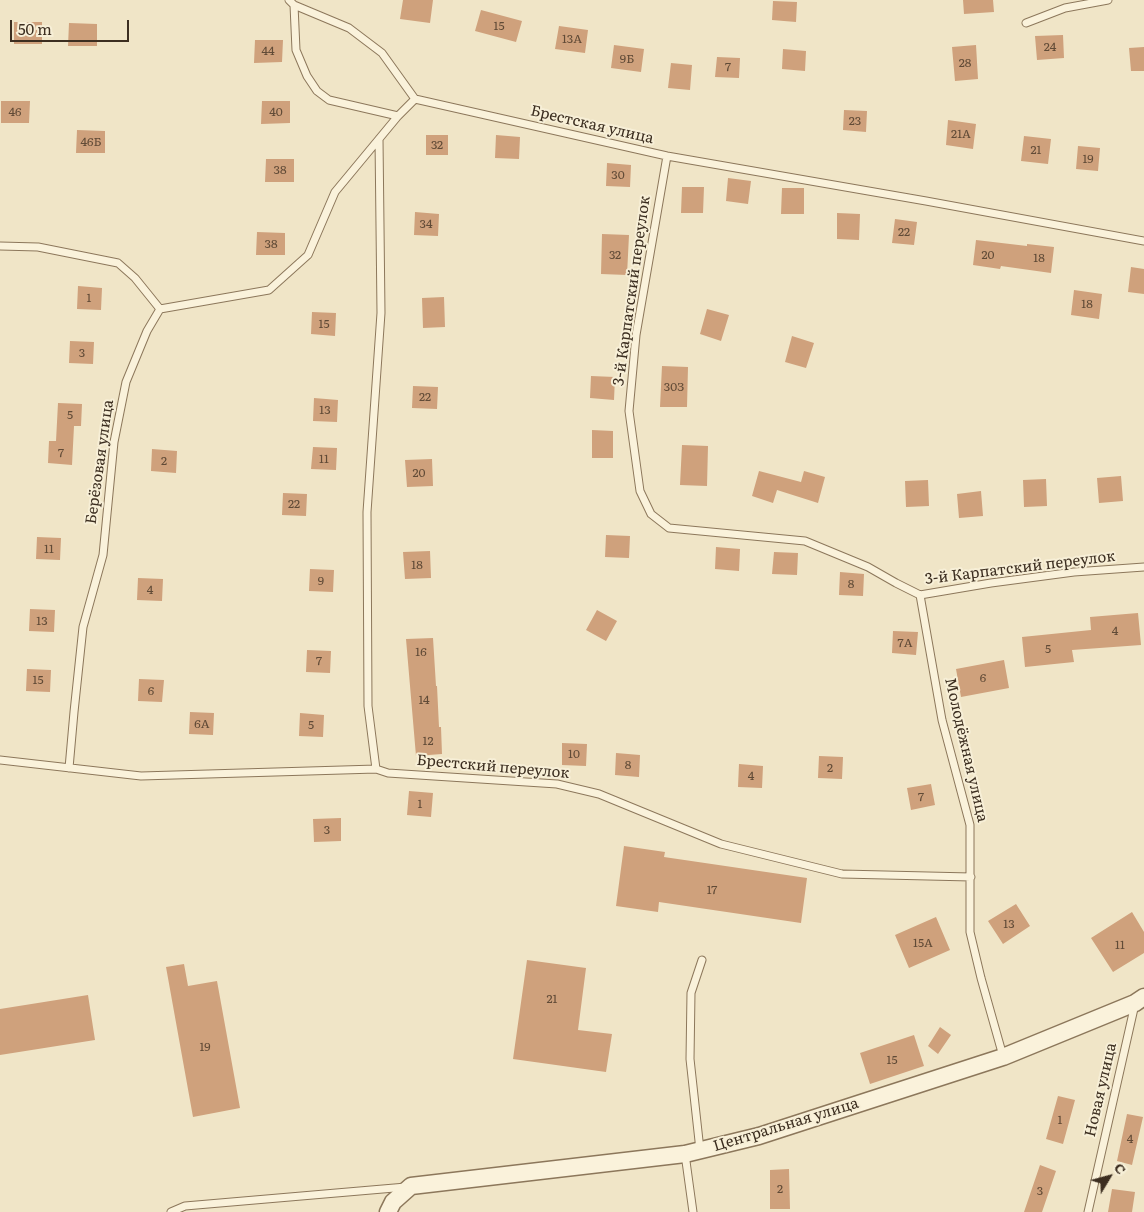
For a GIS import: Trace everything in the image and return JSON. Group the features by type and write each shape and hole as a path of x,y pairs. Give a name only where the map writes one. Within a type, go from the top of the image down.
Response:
{"street":[{"name":"Центральная улица","path":"411,1186 693,1152 759,1136 1003,1057 1139,1000"},
{"path":"388,1212 394,1202 411,1186"}],"lane":[{"path":"1026,23 1065,8 1108,0"},
{"path":"0,246 38,247 118,262 135,278 160,308 269,290 308,256 335,192 398,116 415,99 382,53 349,28 292,2 296,50 306,76 317,91 329,100 398,116"},
{"name":"Брестская улица","path":"415,99 667,156 1144,241"},
{"path":"376,769 368,706 367,512 381,313 379,139"},
{"name":"3-й Карпатский переулок","path":"667,156 636,335 629,411 640,491 651,514 670,528 805,541 868,567 920,595 1074,572 1144,567"},
{"name":"Берёзовая улица","path":"69,768 83,627 103,555 114,442 122,399 126,382 147,331 160,308"},
{"name":"Молодёжная улица","path":"920,595 942,720 970,825 970,932 1003,1057"},
{"name":"Брестский переулок","path":"0,760 141,776 376,769 388,773 557,784 599,794 721,844 842,874 971,877"},
{"path":"693,1212 690,1060 691,993 702,960"},
{"name":"Новая улица","path":"1088,1212 1139,1000"},
{"path":"171,1212 185,1206 411,1186"}],"building":[{"path":"403,0 433,0 430,23 400,19"},
{"path":"963,0 993,0 994,12 964,14"},
{"path":"773,1 797,2 796,22 772,20"},
{"path":"481,10 522,21 516,42 475,31"},
{"path":"14,22 42,22 42,44 14,44"},
{"path":"69,23 97,24 97,46 68,46"},
{"path":"559,26 588,30 585,53 555,49"},
{"path":"1063,35 1064,58 1037,60 1035,36"},
{"path":"255,40 283,40 282,62 254,63"},
{"path":"614,45 644,49 641,72 611,68"},
{"path":"976,45 978,79 955,81 952,47"},
{"path":"1144,47 1144,71 1131,71 1129,48"},
{"path":"783,49 806,51 805,71 782,69"},
{"path":"717,57 740,58 739,78 715,77"},
{"path":"671,63 692,65 690,90 668,88"},
{"path":"1,101 30,101 29,123 1,123"},
{"path":"262,101 290,101 290,123 261,124"},
{"path":"844,110 867,111 866,132 843,130"},
{"path":"948,120 976,124 973,149 946,145"},
{"path":"77,130 105,131 105,153 76,153"},
{"path":"426,135 448,135 448,155 426,155"},
{"path":"496,135 520,137 519,159 495,158"},
{"path":"1024,136 1051,139 1048,164 1021,161"},
{"path":"1078,146 1100,148 1098,171 1076,169"},
{"path":"266,159 294,159 294,182 265,182"},
{"path":"607,163 631,165 630,187 606,186"},
{"path":"728,178 751,181 748,204 726,201"},
{"path":"682,187 704,187 703,213 681,213"},
{"path":"782,188 804,188 804,214 781,214"},
{"path":"415,212 439,214 438,236 414,235"},
{"path":"837,213 860,214 859,240 837,239"},
{"path":"895,219 917,222 914,245 892,243"},
{"path":"257,232 285,233 285,255 256,255"},
{"path":"602,234 629,235 627,275 601,274"},
{"path":"976,240 1054,247 1051,273 1001,266 1000,269 973,265"},
{"path":"1131,267 1144,269 1144,294 1128,292"},
{"path":"78,286 102,288 101,310 77,309"},
{"path":"1074,290 1102,294 1099,319 1071,315"},
{"path":"444,297 445,327 423,328 422,298"},
{"path":"707,309 729,315 721,341 700,334"},
{"path":"312,312 336,313 335,336 311,334"},
{"path":"792,336 814,343 806,368 785,362"},
{"path":"70,341 94,342 93,364 69,363"},
{"path":"662,366 688,367 687,407 660,407"},
{"path":"591,376 615,377 614,400 590,398"},
{"path":"413,386 438,387 437,409 412,408"},
{"path":"314,398 338,400 337,422 313,421"},
{"path":"58,403 82,404 81,426 74,426 72,465 48,463 49,441 56,441"},
{"path":"592,430 613,431 613,458 592,458"},
{"path":"682,445 708,446 707,486 680,485"},
{"path":"313,447 337,448 336,470 311,469"},
{"path":"152,449 177,451 176,473 151,471"},
{"path":"432,459 433,486 407,487 405,460"},
{"path":"759,471 801,482 804,471 825,477 818,503 777,490 773,503 752,496"},
{"path":"1121,476 1123,501 1099,503 1097,478"},
{"path":"1046,479 1047,506 1024,507 1023,480"},
{"path":"928,480 929,506 906,507 905,481"},
{"path":"981,491 983,516 959,518 957,494"},
{"path":"283,493 307,494 306,516 282,515"},
{"path":"606,535 630,536 629,558 605,557"},
{"path":"37,537 61,538 60,560 36,559"},
{"path":"716,547 740,549 739,571 715,569"},
{"path":"430,551 431,578 405,579 403,552"},
{"path":"774,552 798,553 797,575 772,574"},
{"path":"310,569 334,570 333,592 309,591"},
{"path":"840,572 864,574 863,596 839,595"},
{"path":"138,578 163,579 162,601 137,600"},
{"path":"30,609 55,610 54,632 29,631"},
{"path":"597,610 617,621 606,641 586,630"},
{"path":"1138,613 1141,645 1072,650 1074,662 1025,667 1022,637 1091,630 1090,617"},
{"path":"893,631 918,632 916,655 892,653"},
{"path":"433,638 442,754 416,756 406,639"},
{"path":"307,650 331,651 330,673 306,672"},
{"path":"1004,660 1009,688 961,697 956,669"},
{"path":"27,669 51,670 50,692 26,691"},
{"path":"139,679 164,680 162,702 138,701"},
{"path":"190,712 214,713 213,735 189,734"},
{"path":"300,713 324,715 323,737 299,736"},
{"path":"562,743 587,744 586,766 562,765"},
{"path":"616,753 640,755 639,777 615,775"},
{"path":"819,756 843,757 842,779 818,778"},
{"path":"739,764 763,766 762,788 738,787"},
{"path":"931,784 935,805 911,810 907,788"},
{"path":"409,791 433,793 431,817 407,815"},
{"path":"341,818 341,841 314,842 313,819"},
{"path":"624,846 665,852 664,857 807,878 801,923 659,902 658,912 616,906"},
{"path":"1016,904 1030,926 1003,944 988,921"},
{"path":"1132,912 1144,932 1144,953 1113,972 1091,938"},
{"path":"936,917 950,950 909,968 895,935"},
{"path":"527,960 586,968 578,1030 612,1034 606,1072 513,1059"},
{"path":"184,964 188,986 217,981 240,1108 193,1117 166,967"},
{"path":"88,995 95,1040 0,1055 0,1009"},
{"path":"940,1027 951,1035 938,1054 928,1046"},
{"path":"914,1035 924,1066 870,1084 860,1053"},
{"path":"1058,1096 1075,1100 1063,1144 1046,1139"},
{"path":"1127,1114 1143,1117 1132,1165 1117,1161"},
{"path":"1040,1165 1056,1171 1042,1212 1024,1212"},
{"path":"789,1169 790,1209 770,1209 770,1170"},
{"path":"1112,1189 1135,1192 1132,1212 1108,1212"}]}
